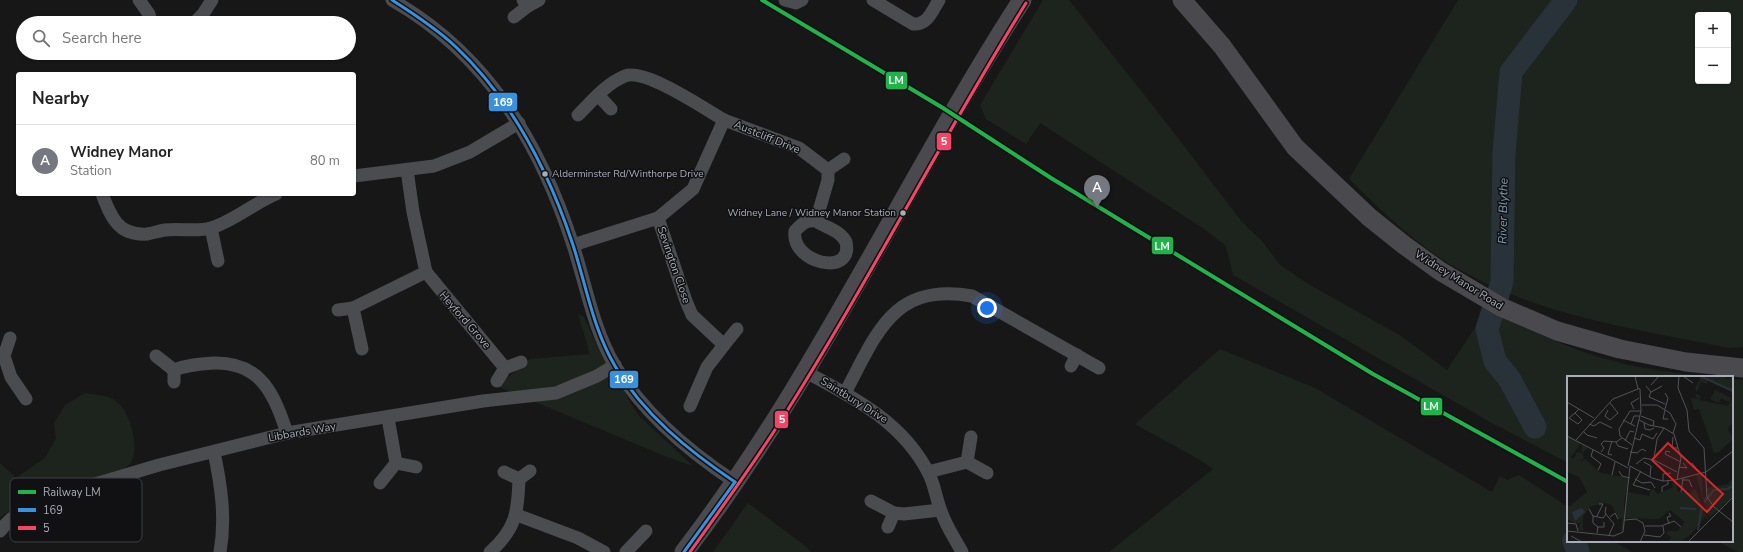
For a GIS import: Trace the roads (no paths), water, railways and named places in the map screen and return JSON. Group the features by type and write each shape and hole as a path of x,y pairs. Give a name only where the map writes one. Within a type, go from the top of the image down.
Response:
{"street":[{"path":"139,0 149,16"},
{"path":"202,16 212,0"},
{"path":"785,0 796,3 802,0"},
{"path":"873,0 913,24 920,24 926,21 939,0"},
{"name":"Widney Manor Road","path":"1182,0 1222,46 1295,147 1369,216 1404,245 1440,271 1501,307 1557,331 1620,349 1686,362 1743,368"},
{"path":"395,1 419,16 460,51 485,76 519,123 540,160 558,201 573,245 593,317 615,365 644,406 657,421 703,461 735,482"},
{"path":"514,17 530,2"},
{"path":"684,552 752,457 864,270 1017,2"},
{"name":"Austcliff Drive","path":"578,115 598,95 626,75 648,77 724,120 799,148 828,170"},
{"path":"598,95 611,109"},
{"path":"573,245 658,218 693,189 724,120"},
{"path":"356,176 434,166 470,152 519,123"},
{"path":"816,221 828,180 828,170 844,159"},
{"name":"Heyford Grove","path":"407,170 413,212 426,272 506,368"},
{"path":"103,196 112,218 119,227 132,234 148,234 166,230 210,228 272,196"},
{"name":"Sevington Close","path":"658,218 686,302 692,315 724,345"},
{"path":"210,228 218,261"},
{"path":"338,310 353,308 426,272"},
{"path":"845,393 869,348 888,318 901,307 932,294 953,293 972,296 1074,360 1099,368"},
{"path":"353,308 362,349"},
{"path":"690,406 694,381 737,329"},
{"path":"10,338 2,356 11,377 26,399"},
{"path":"156,356 174,376 196,364 234,364 250,370 267,387 277,402 288,433"},
{"path":"497,381 506,368 521,362"},
{"name":"Libbards Way","path":"115,478 159,465 288,433 388,418 483,401 556,393 597,376 615,365"},
{"name":"Saintbury Drive","path":"804,371 880,414 911,444 928,472 940,510 962,552"},
{"path":"380,483 396,463 388,418"},
{"path":"967,462 971,436"},
{"path":"214,452 221,485 224,518 220,552"},
{"path":"928,472 967,462 987,473"},
{"path":"396,463 416,467"},
{"path":"490,552 511,528 516,515 519,479 530,471"},
{"path":"504,472 519,479"},
{"path":"871,501 894,513 904,514 940,510"},
{"path":"888,528 894,513"},
{"path":"516,515 578,538 604,552"},
{"name":"Libbards Way","path":"0,531 10,520"},
{"path":"626,552 646,531"}],"waterway":[{"name":"River Blythe","path":"1535,427 1510,380 1495,361 1487,329 1502,282 1504,153 1511,72 1566,0"},
{"name":"River Blythe","path":"1574,542 1578,552"}],"rail line":[{"name":"LM","path":"762,0 943,108 1051,178 1373,374 1567,481"}],"place":[{"name":"Alderminster Rd/Winthorpe Drive","path":"545,174"},
{"name":"Widney Manor","path":"1097,208"},
{"name":"Widney Lane / Widney Manor Station","path":"903,213"}]}
